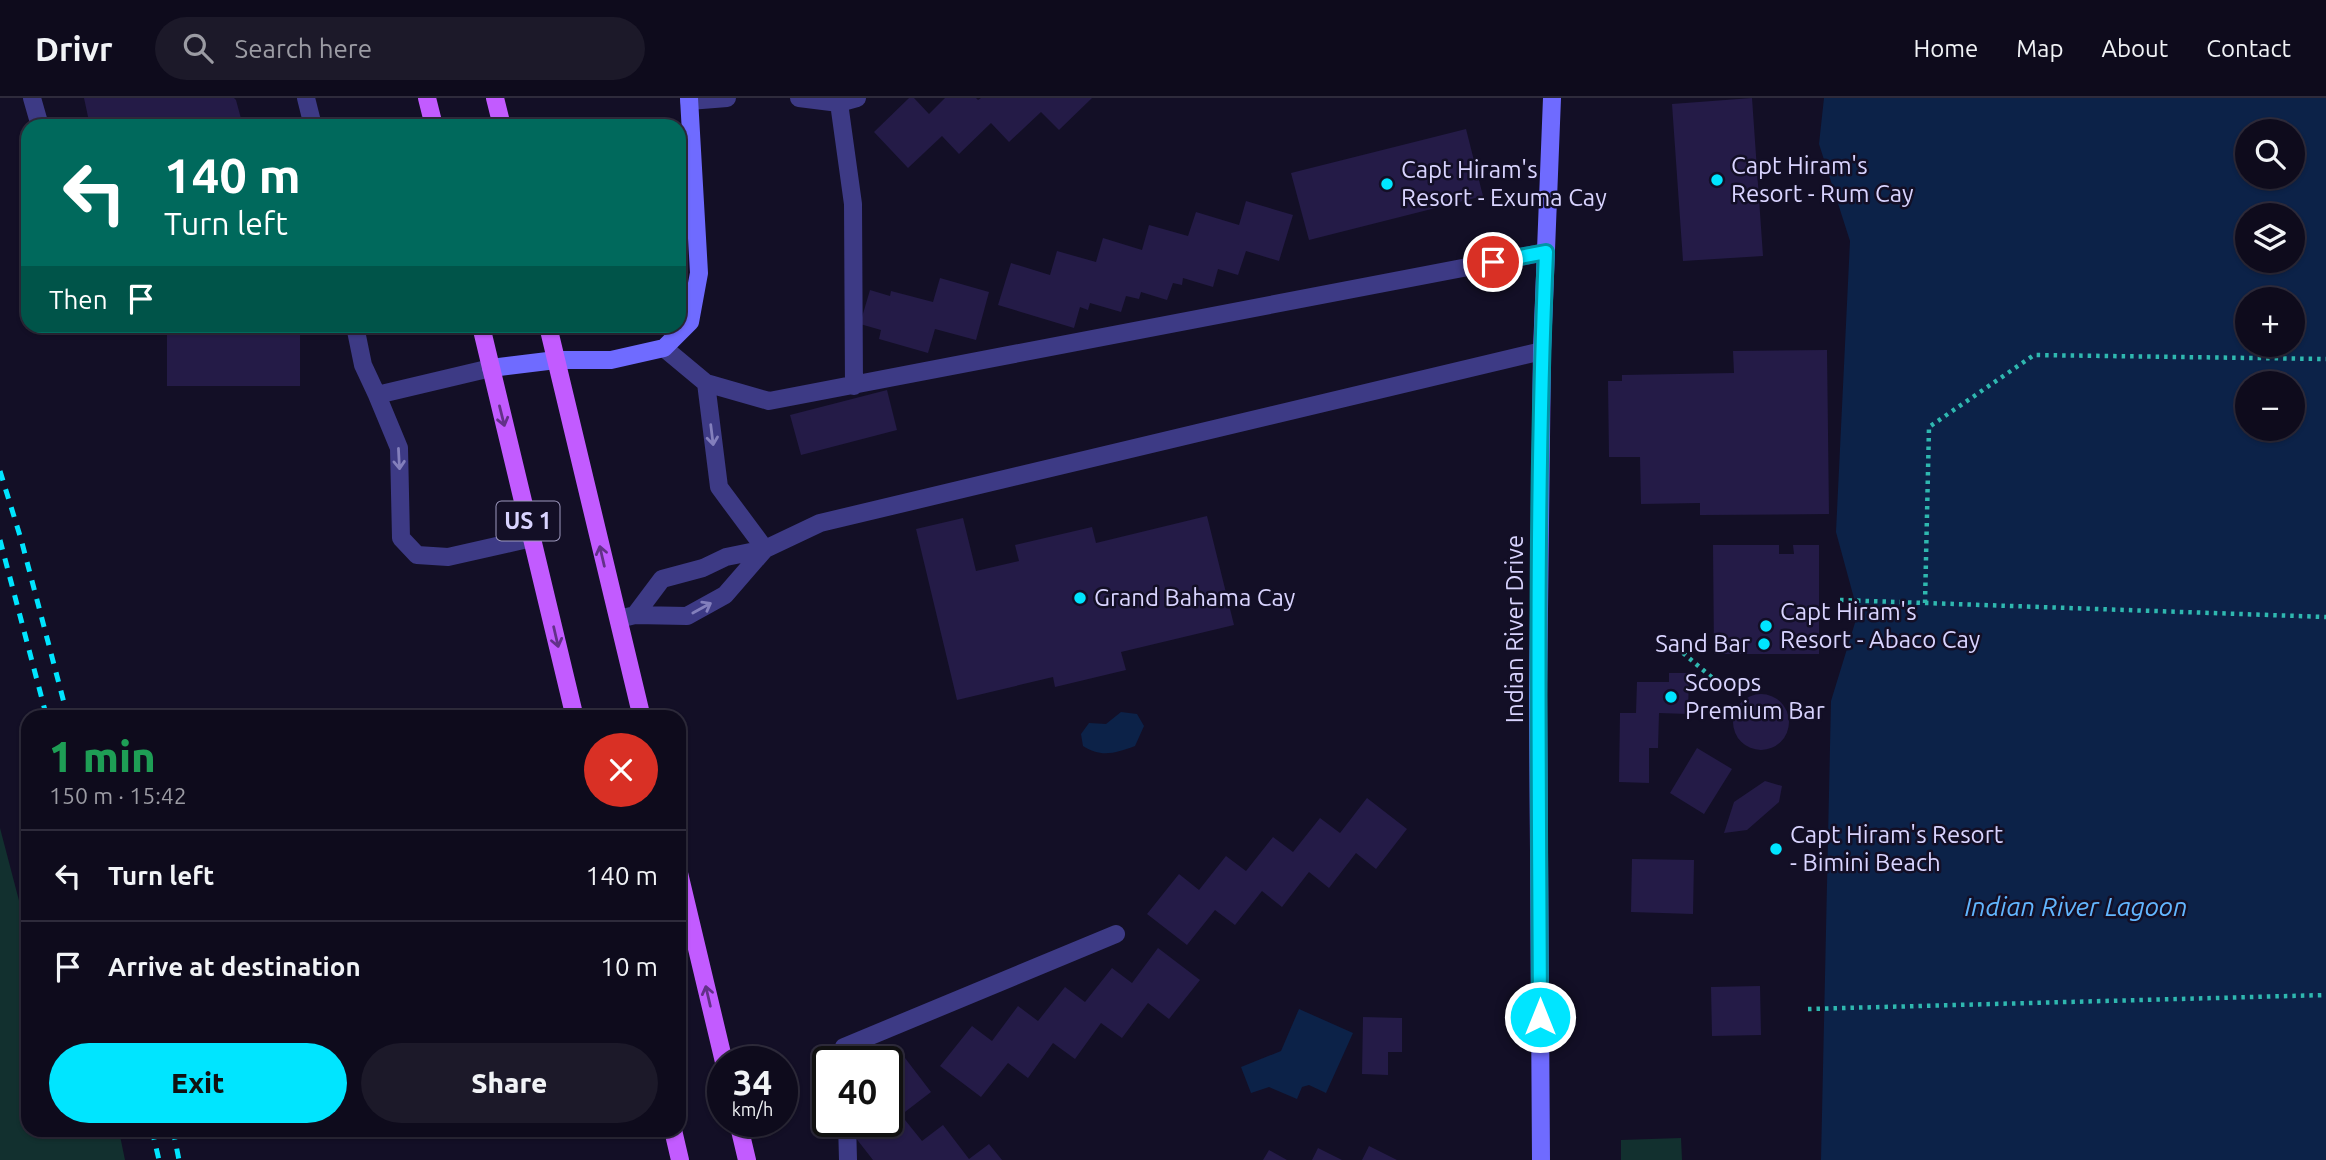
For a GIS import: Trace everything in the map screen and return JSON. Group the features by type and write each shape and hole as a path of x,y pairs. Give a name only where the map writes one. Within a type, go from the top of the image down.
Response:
{"main road":[{"path":"427,98 432,119"},
{"path":"495,98 500,119"},
{"name":"US 1","path":"483,333 573,710"},
{"name":"US 1","path":"550,333 640,710"},
{"path":"686,902 720,1046"},
{"path":"675,1137 680,1160"},
{"path":"742,1137 747,1160"}],"street":[{"name":"Indian River Drive","path":"1541,1160 1538,696 1542,351 1552,98"},
{"path":"686,326 690,322 699,273 689,99"},
{"path":"491,368 556,360 611,360 664,348 679,333"}],"lane":[{"path":"32,98 38,119"},
{"path":"306,98 311,119"},
{"path":"689,99 727,98"},
{"path":"799,98 839,103 857,98"},
{"path":"839,103 853,204 854,386"},
{"path":"664,348 706,383 769,401 1546,252"},
{"path":"356,333 363,365 399,448 401,538 417,555 448,557 532,538"},
{"path":"635,615 662,579 703,569 726,557 765,549 820,523 1542,351"},
{"path":"377,395 491,368"},
{"path":"706,383 719,487 765,549"},
{"path":"617,620 635,615 687,616 725,595 765,549"},
{"path":"846,1046 1116,934"},
{"path":"847,1137 848,1160"}],"path":[{"path":"1925,603 1929,427 2034,355 2326,359"},
{"path":"1840,600 2326,617"},
{"path":"1683,653 1715,680"},
{"path":"1808,1009 2326,996"}],"green space":[{"path":"0,828 21,908 21,1137 120,1137 125,1160 0,1160"},
{"path":"1681,1138 1682,1160 1621,1160 1621,1140"}],"water":[{"name":"Indian River Lagoon","path":"1824,98 2326,98 2326,1160 1821,1160 1831,701 1858,613 1836,532 1850,241 1819,144"},
{"path":"1121,712 1137,714 1144,726 1135,746 1102,753 1083,746 1081,734 1089,723 1106,724"},
{"path":"1299,1009 1353,1033 1326,1093 1309,1085 1302,1087 1297,1099 1269,1087 1251,1093 1241,1067 1281,1051"}],"building":[{"path":"84,98 234,98 241,119 88,119"},
{"path":"909,98 914,98 929,114 945,98 1092,98 1059,130 1041,112 1009,142 991,123 959,154 942,136 908,168 874,132"},
{"name":"Capt Hiram's Resort - Rum Cay","path":"1752,98 1763,256 1683,261 1672,104"},
{"name":"Capt Hiram's Resort - Exuma Cay","path":"1466,129 1483,196 1309,240 1291,173"},
{"path":"1246,201 1293,215 1279,261 1246,251 1238,275 1218,269 1213,287 1183,278 1182,285 1173,283 1167,300 1141,292 1139,299 1126,296 1121,312 1090,303 1088,310 1080,307 1074,328 998,305 1011,263 1050,275 1057,251 1096,262 1103,238 1142,250 1149,225 1188,236 1196,212 1239,225"},
{"path":"940,278 989,292 976,340 935,329 928,353 879,339 881,330 860,324 870,290 890,296 891,291 933,302"},
{"path":"167,333 300,333 300,386 167,386"},
{"path":"1827,350 1829,514 1700,515 1700,503 1641,504 1640,457 1609,457 1608,381 1622,381 1622,375 1734,373 1733,351"},
{"path":"887,390 897,430 801,455 790,415"},
{"name":"Grand Bahama Cay","path":"1207,516 1234,625 1121,652 1126,670 1055,687 1053,677 957,700 916,529 963,518 976,571 1019,561 1015,545 1092,527 1096,543"},
{"name":"Capt Hiram's Resort - Abaco Cay","path":"1713,545 1779,545 1779,554 1794,554 1793,545 1819,545 1819,654 1714,654"},
{"path":"1669,673 1689,673 1688,714 1659,713 1658,748 1649,748 1649,783 1619,782 1620,713 1636,713 1637,682 1669,682"},
{"path":"1756,694 1766,694 1781,702 1787,711 1787,733 1781,742 1766,750 1756,750 1738,738 1733,727 1733,717 1745,699"},
{"path":"1697,748 1732,769 1704,814 1670,793"},
{"path":"1765,781 1782,786 1779,802 1747,830 1724,833 1734,802"},
{"path":"1367,798 1407,829 1376,869 1356,853 1329,888 1309,872 1282,907 1262,891 1235,925 1215,910 1187,945 1147,914 1179,874 1199,890 1226,856 1246,871 1273,837 1293,852 1320,818 1340,833"},
{"path":"1632,859 1694,860 1693,914 1631,912"},
{"path":"1158,948 1200,980 1169,1019 1148,1003 1122,1038 1101,1023 1075,1059 1053,1043 1028,1078 1008,1063 981,1097 940,1066 972,1026 992,1041 1018,1006 1038,1021 1065,987 1085,1002 1112,968 1132,983"},
{"path":"1760,986 1761,1035 1712,1036 1711,987"},
{"path":"1363,1017 1402,1018 1402,1052 1388,1052 1388,1075 1362,1074"},
{"path":"903,1055 931,1092 903,1113"},
{"path":"903,1117 922,1141 943,1125 969,1159 989,1144 1002,1160 873,1160 855,1137 903,1137"},
{"path":"1369,1146 1397,1160 1362,1160"},
{"path":"1318,1148 1342,1160 1312,1160"},
{"path":"1269,1150 1287,1160 1263,1160"}],"railway":[{"path":"0,471 21,539 66,710"},
{"path":"0,540 45,710"},
{"path":"154,1137 159,1160"},
{"path":"174,1137 179,1160"}],"place":[{"name":"Capt Hiram's Resort - Rum Cay","path":"1717,180"},
{"name":"Capt Hiram's Resort - Exuma Cay","path":"1387,184"},
{"name":"Grand Bahama Cay","path":"1080,598"},
{"name":"Capt Hiram's Resort - Abaco Cay","path":"1766,626"},
{"name":"Sand Bar","path":"1764,644"},
{"name":"Scoops Premium Bar","path":"1671,697"},
{"name":"Capt Hiram's Resort - Bimini Beach","path":"1776,849"}],"route":[{"path":"1493,262 1546,252 1542,351 1538,670 1540,1017"}]}
